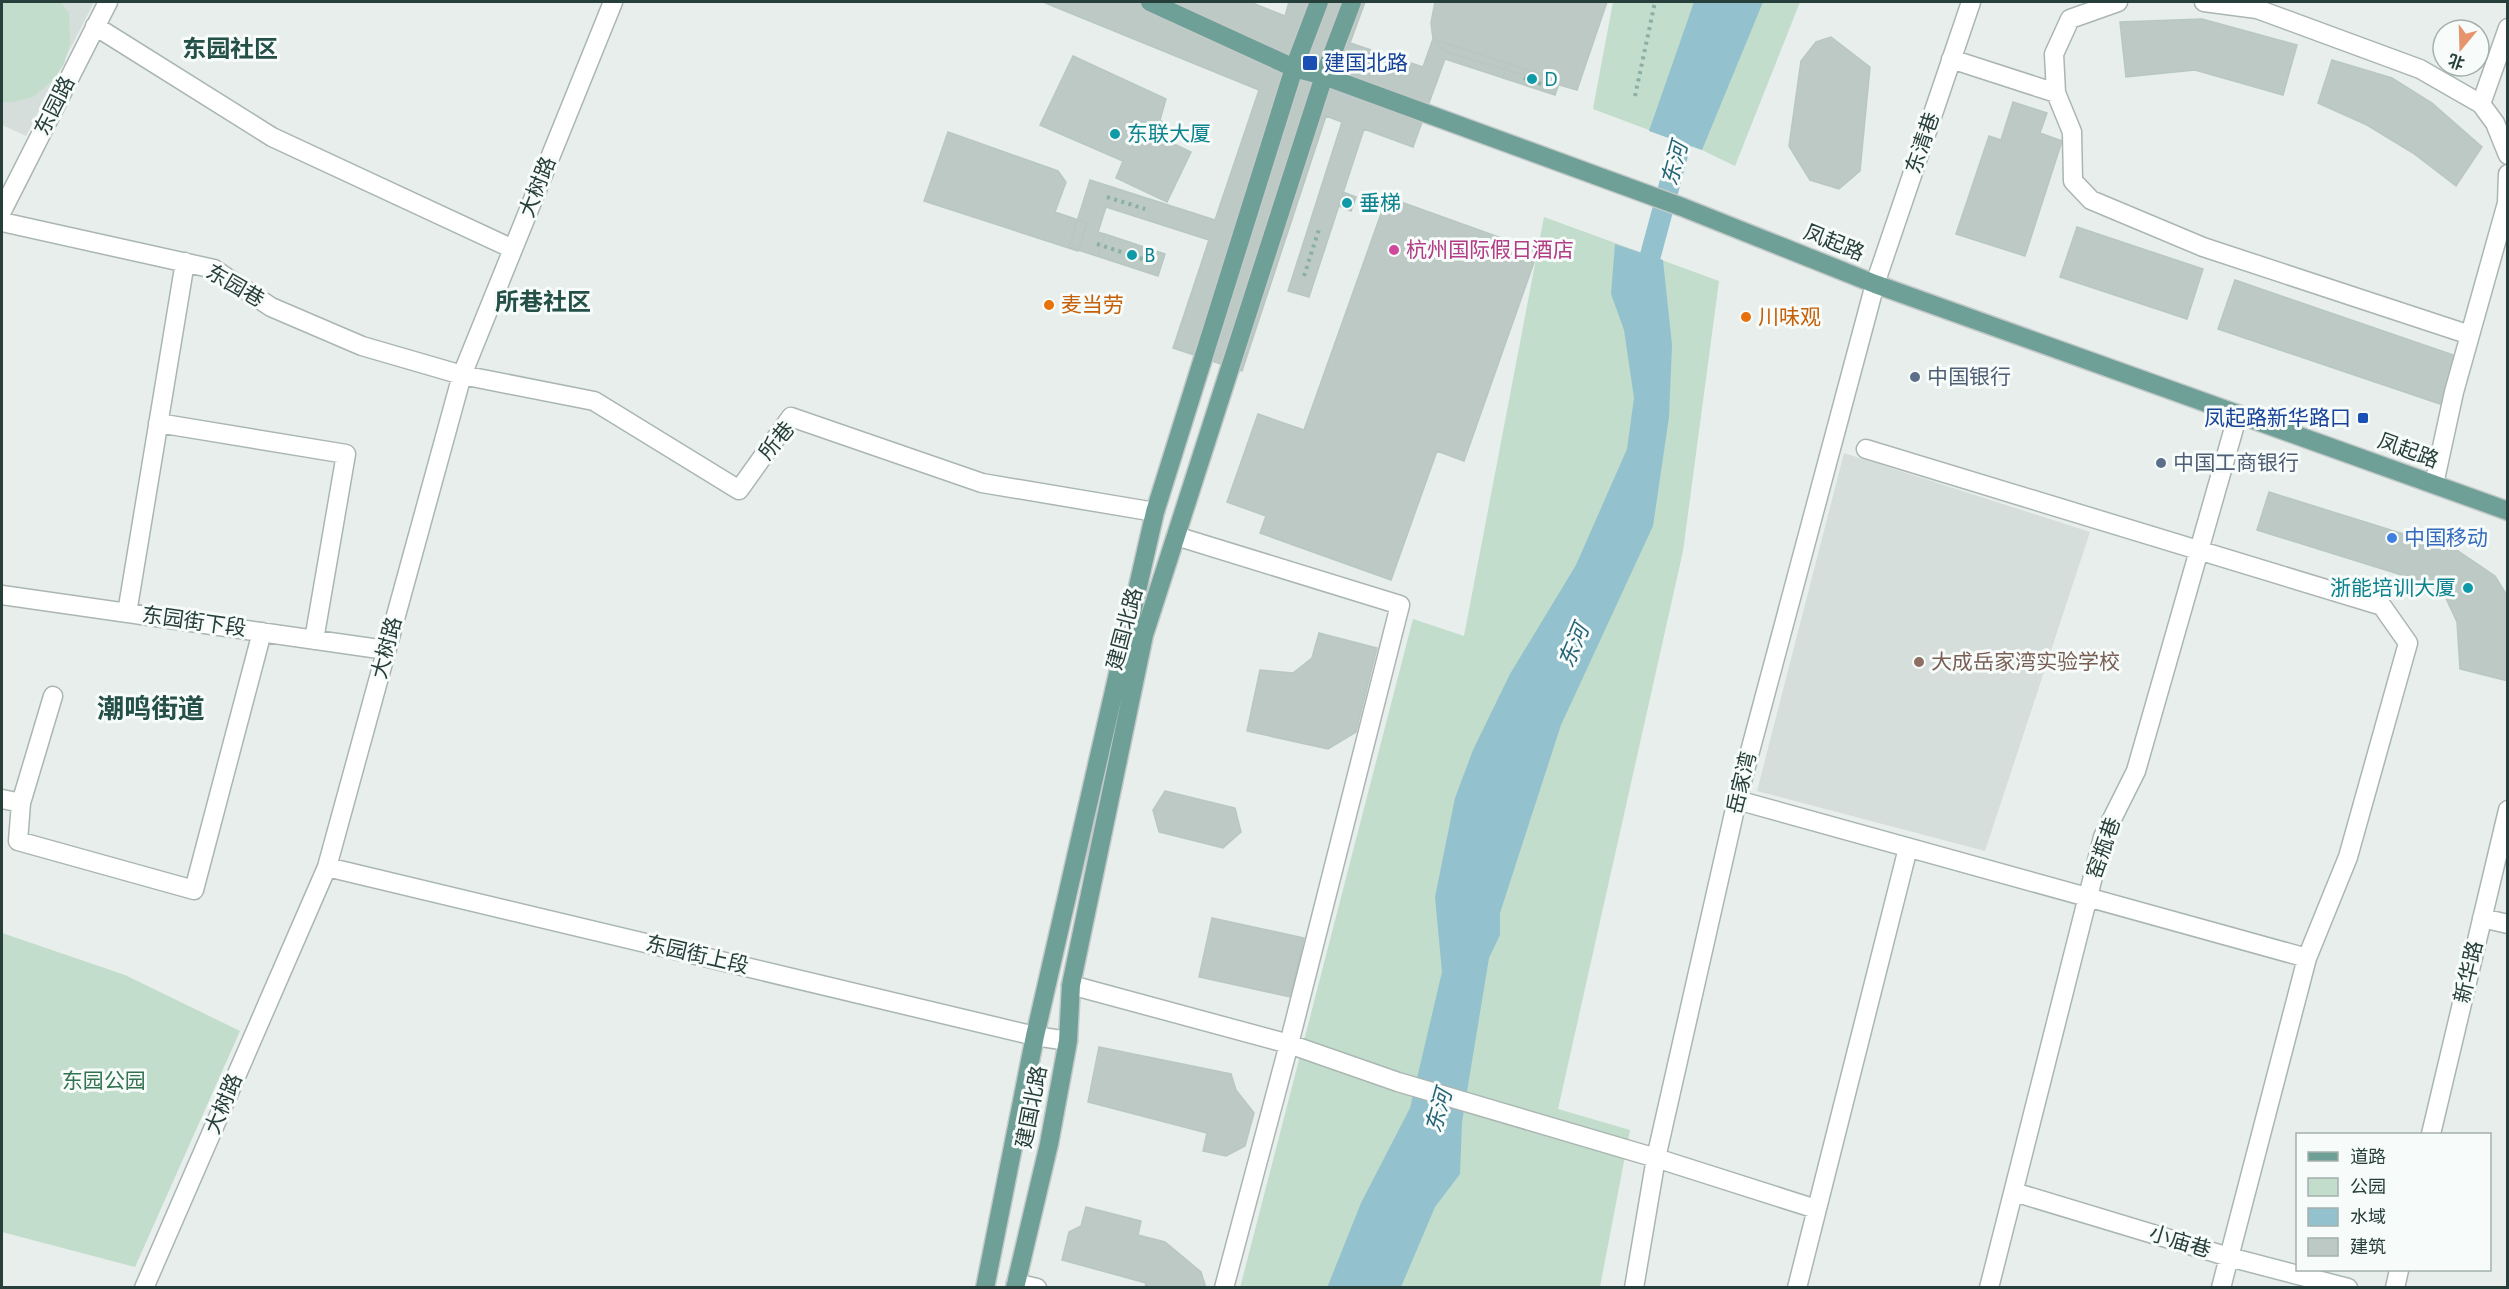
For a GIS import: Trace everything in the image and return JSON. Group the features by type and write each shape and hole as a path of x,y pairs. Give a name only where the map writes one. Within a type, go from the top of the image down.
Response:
{"main road":[{"name":"凤起路","path":"1150,2 1294,68 1324,76 1618,183 1875,284 2508,511"},
{"name":"建国北路","path":"985,1287 1035,1036 1155,512 1294,68 1319,2"},
{"name":"建国北路","path":"1015,1285 1049,1144 1068,1041 1071,985 1144,635 1324,76 1352,2"}],"street":[{"name":"东园路","path":"2,211 108,2"},
{"name":"大树路","path":"144,1287 327,867 462,375 613,2"},
{"name":"东清巷","path":"1875,284 1971,2"},
{"path":"2118,2 2070,19 2054,54 2056,93 2072,132 2073,181 2091,200 2204,247 2470,335"},
{"path":"2204,2 2258,9 2420,69 2481,104 2495,123 2508,154"},
{"path":"95,26 273,137 513,249"},
{"path":"2481,104 2508,28"},
{"path":"1951,59 2056,93"},
{"path":"2434,484 2454,392 2507,203 2508,174"},
{"name":"东园巷","path":"2,222 214,268 271,307 362,346 462,375"},
{"path":"127,613 185,262"},
{"name":"岳家湾","path":"1634,1287 1656,1158 1737,800 1875,284"},
{"name":"所巷","path":"462,375 594,401 739,490 791,417 982,483 1155,512"},
{"name":"窑瓶巷","path":"1989,1287 2103,837 2136,771 2238,414"},
{"path":"158,423 346,454 314,640"},
{"path":"1866,449 2382,606 2408,643 2348,857 2307,958 2221,1287"},
{"path":"1176,536 1400,605 1289,1044 1224,1287"},
{"name":"东园街下段","path":"2,595 386,650"},
{"path":"53,696 21,803 18,841 194,890 262,632"},
{"path":"2,799 21,803"},
{"path":"1737,800 2307,958"},
{"name":"新华路","path":"2431,1133 2508,810"},
{"path":"1797,1287 1908,848"},
{"name":"东园街上段","path":"327,867 1035,1036 1068,1041"},
{"path":"2482,918 2508,924"},
{"path":"1071,985 1289,1044 1398,1082 1656,1158 1816,1209"},
{"name":"小庙巷","path":"2014,1192 2229,1257 2348,1287"},
{"path":"2395,1287 2399,1271"},
{"path":"1015,1285 1037,1287"}],"path":[{"path":"1635,96 1655,2"},
{"path":"1524,78 1550,87"},
{"path":"1107,196 1145,209"},
{"path":"1304,276 1320,226"},
{"path":"1097,244 1155,263"}],"shaded area":[{"path":"2,2 94,2 26,136 2,125"},
{"name":"大成岳家湾实验学校","path":"1844,453 2090,532 1985,851 1757,791"}],"green space":[{"path":"2,2 60,2 69,13 70,42 64,64 53,80 33,97 13,102 2,102"},
{"path":"1613,2 1800,2 1735,166 1702,150 1593,109"},
{"path":"1544,217 1719,281 1683,551 1558,1109 1630,1130 1600,1287 1240,1288 1413,619 1464,636"},
{"name":"东园公园","path":"2,933 125,975 240,1031 135,1267 2,1232"}],"water":[{"path":"1694,2 1763,2 1702,150 1649,131"},
{"path":"1615,244 1663,260 1672,345 1669,417 1653,526 1561,725 1500,913 1500,935 1489,958 1462,1122 1460,1174 1435,1207 1401,1287 1327,1288 1361,1203 1410,1108 1442,972 1435,897 1455,798 1473,750 1510,674 1576,565 1627,449 1634,398 1624,330 1611,294"}],"building":[{"name":"建国北路","path":"1043,2 1250,2 1285,16 1289,2 1365,2 1350,43 1423,67 1433,39 1560,81 1555,95 1445,59 1413,147 1364,129 1309,297 1288,291 1342,122 1326,116 1242,371 1173,348 1209,240 1106,207 1098,232 1165,254 1158,276 1069,247 1090,180 1215,220 1259,90"},
{"path":"1435,2 1607,2 1577,90 1446,52 1433,39 1431,23"},
{"path":"2202,19 2297,45 2283,95 2195,70 2126,77 2120,22"},
{"path":"1831,37 1870,67 1860,171 1839,189 1810,180 1789,146 1801,61 1816,42"},
{"name":"东联大厦","path":"1073,56 1166,99 1160,120 1170,128 1166,140 1191,152 1167,202 1116,178 1123,161 1040,125"},
{"path":"2332,60 2392,78 2432,103 2482,147 2456,186 2413,153 2367,125 2318,103"},
{"name":"D","path":"1508,63 1560,81 1555,95 1503,78"},
{"path":"2013,102 2047,113 2040,133 2062,141 2025,256 1956,234 1989,136 2001,140"},
{"path":"948,132 1058,171 1066,182 1055,212 1087,223 1078,251 924,201"},
{"name":"垂梯","path":"1343,192 1356,197 1351,211 1339,206"},
{"path":"1387,197 1538,251 1464,461 1437,451 1391,580 1260,533 1266,516 1227,502 1258,414 1304,430"},
{"path":"2077,227 2203,269 2187,319 2060,277"},
{"name":"B","path":"1105,234 1165,254 1158,276 1098,256"},
{"path":"2235,280 2459,357 2443,405 2218,329"},
{"name":"浙能培训大厦","path":"2269,492 2458,551 2495,576 2508,597 2508,681 2460,669 2457,622 2444,594 2424,582 2257,530"},
{"path":"1319,633 1377,648 1356,732 1328,749 1247,731 1260,670 1293,673 1312,658"},
{"path":"1165,791 1235,808 1241,832 1223,848 1159,832 1153,810"},
{"path":"1212,918 1304,938 1291,997 1199,977"},
{"path":"1099,1047 1231,1074 1236,1090 1254,1113 1245,1146 1226,1156 1203,1151 1207,1133 1088,1102"},
{"path":"1086,1207 1141,1221 1138,1235 1165,1242 1201,1272 1206,1288 1145,1288 1146,1283 1062,1260 1069,1232 1081,1226"}],"waterway":[{"name":"东河","path":"1643,283 1688,116"}],"place":[{"name":"建国北路","path":"1310,63"},
{"name":"D","path":"1532,79"},
{"name":"东联大厦","path":"1115,134"},
{"name":"垂梯","path":"1347,203"},
{"name":"杭州国际假日酒店","path":"1394,250"},
{"name":"B","path":"1132,255"},
{"name":"麦当劳","path":"1049,305"},
{"name":"川味观","path":"1746,317"},
{"name":"中国银行","path":"1915,377"},
{"name":"凤起路新华路口","path":"2363,418"},
{"name":"中国工商银行","path":"2161,463"},
{"name":"中国移动","path":"2392,538"},
{"name":"浙能培训大厦","path":"2468,588"},
{"name":"大成岳家湾实验学校","path":"1919,662"}],"district":[{"name":"东园社区","path":"230,50"},
{"name":"所巷社区","path":"543,303"},
{"name":"潮鸣街道","path":"151,709"}]}
